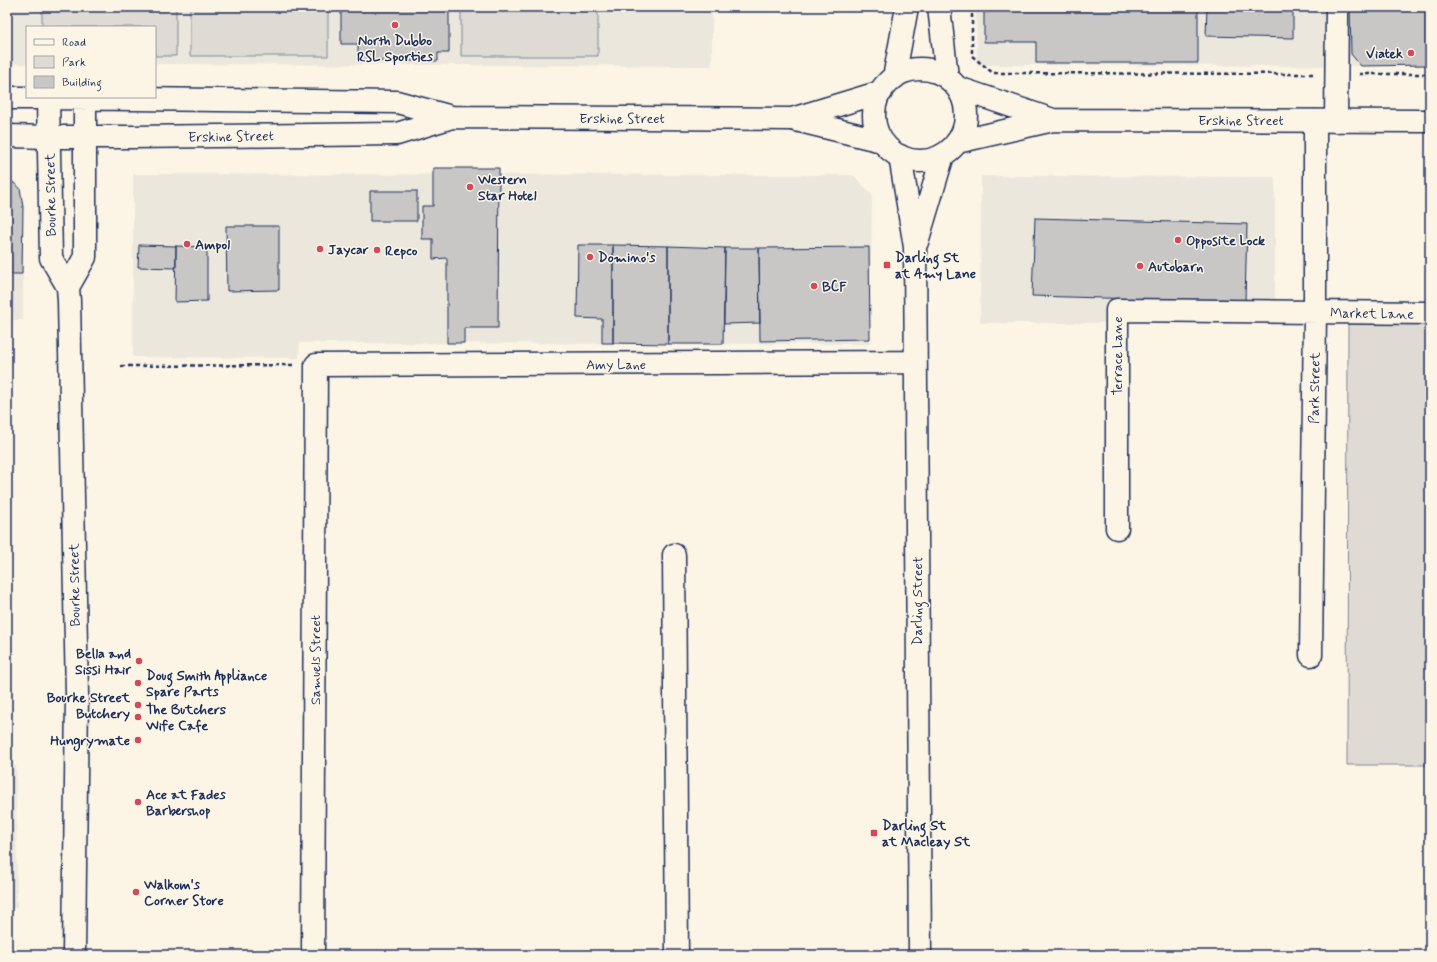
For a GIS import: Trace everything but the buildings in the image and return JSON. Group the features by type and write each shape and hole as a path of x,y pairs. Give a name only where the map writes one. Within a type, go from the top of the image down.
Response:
{"main road":[{"path":"906,7 887,85 875,104 874,117 876,130 882,141 890,150 900,156 914,161 929,160 950,149 964,130 967,115 964,101 953,83 939,7"},
{"name":"Park Street","path":"1312,655 1315,312 1326,121 1336,74 1337,7"},
{"path":"887,85 906,71 920,69 935,71 953,83"},
{"name":"Erskine Street","path":"953,83 1052,120"},
{"name":"Erskine Street","path":"792,119 887,85"},
{"name":"Erskine Street","path":"7,98 397,102 452,117 792,119 882,141"},
{"name":"Bourke Street","path":"48,98 51,258 68,287 77,694 74,955"},
{"path":"68,287 85,257 85,99"},
{"name":"Erskine Street","path":"7,136 85,137 397,134 452,117"},
{"name":"Erskine Street","path":"950,149 1052,120 1430,121"},
{"name":"Darling Street","path":"915,247 950,149"},
{"name":"Darling Street","path":"900,156 915,247 920,955"},
{"name":"Terrace Lane","path":"1117,528 1117,310 1315,312"},
{"name":"Market Lane","path":"1315,312 1430,313"},
{"name":"Amy Lane","path":"316,365 915,362"},
{"name":"Samuels Street","path":"313,955 316,365"},
{"path":"674,555 677,955"}],"path":[{"path":"972,7 972,56 993,73 1430,74"},
{"path":"121,366 316,365"}],"shaded area":[{"name":"North Dubbo RSL Sporties","path":"7,7 712,7 712,66 156,64 156,26 26,26 26,64 7,64"},
{"path":"976,7 1430,7 1430,66 977,65"},
{"path":"133,174 853,175 872,194 870,344 300,343 299,358 133,357"},
{"path":"981,176 1275,177 1275,302 1106,301 1106,323 980,323"},
{"path":"7,177 16,182 22,193 23,320 7,320"},
{"path":"7,766 16,766 17,908 7,908"}],"green space":[{"path":"42,7 176,7 176,56 156,56 156,26 42,26"},
{"path":"190,7 328,7 328,56 190,56"},
{"path":"461,7 598,7 598,56 461,56"},
{"path":"1348,324 1430,324 1430,765 1347,765"}],"place":[{"name":"North Dubbo RSL Sporties","path":"395,25"},
{"name":"Viatek","path":"1411,53"},
{"name":"Western Star Hotel","path":"470,187"},
{"name":"Opposite Lock","path":"1178,240"},
{"name":"Ampol","path":"187,244"},
{"name":"Jaycar","path":"320,249"},
{"name":"Repco","path":"377,250"},
{"name":"Domino's","path":"590,257"},
{"name":"Darling St at Amy Lane","path":"887,265"},
{"name":"Autobarn","path":"1140,266"},
{"name":"BCF","path":"814,286"},
{"name":"Bella and Sissi Hair","path":"139,661"},
{"name":"Doug Smith Appliance Spare Parts","path":"138,683"},
{"name":"Bourke Street Butchery","path":"138,705"},
{"name":"The Butchers Wife Cafe","path":"138,717"},
{"name":"Hungrymate","path":"138,740"},
{"name":"Ace at Fades Barbershop","path":"138,802"},
{"name":"Darling St at Macleay St","path":"874,833"},
{"name":"Walkom's Corner Store","path":"136,892"}]}
